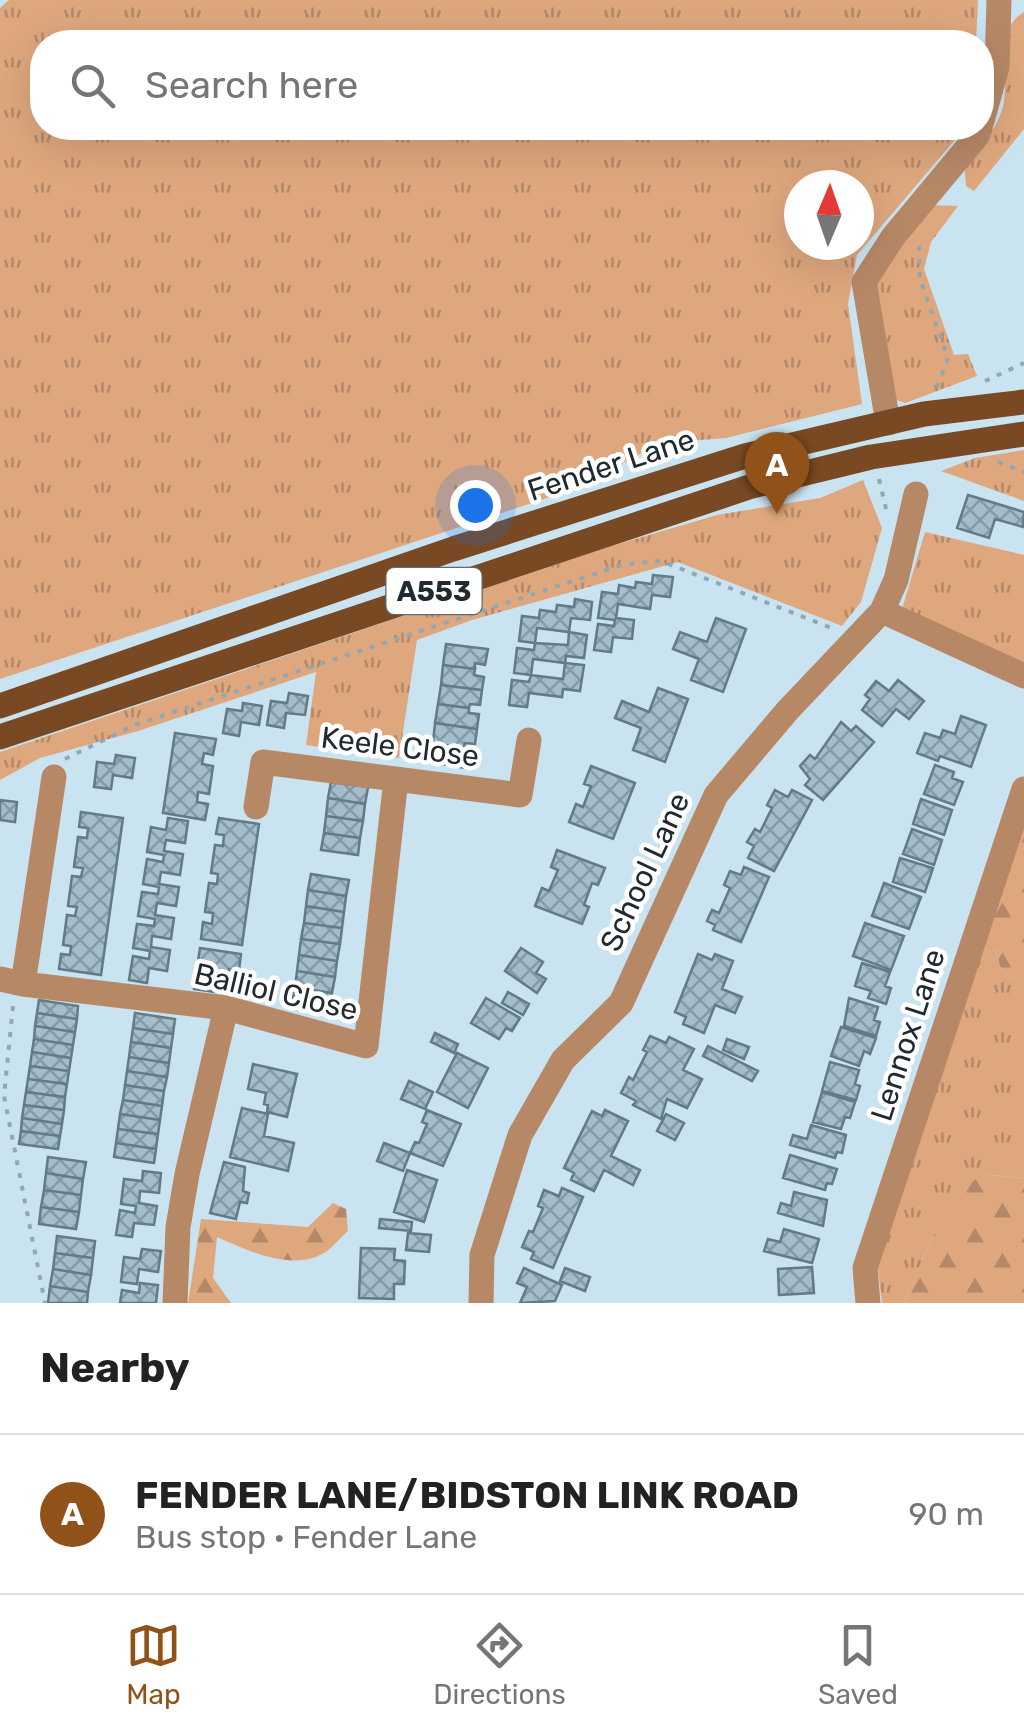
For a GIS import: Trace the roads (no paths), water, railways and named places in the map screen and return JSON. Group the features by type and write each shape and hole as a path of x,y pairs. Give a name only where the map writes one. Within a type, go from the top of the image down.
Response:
{"main road":[{"name":"Fender Lane","path":"0,706 472,543 745,456 924,414 1024,402"},
{"name":"A553","path":"0,737 752,486 871,457 1024,434"}],"street":[{"path":"994,78 999,0"},
{"path":"888,423 864,282 914,212 974,140"},
{"name":"School Lane","path":"481,1303 482,1256 520,1135 563,1060 621,1002 716,795 788,710 882,611 896,580 916,494"},
{"path":"882,611 1024,676"},
{"name":"Keele Close","path":"256,807 263,762 520,795 529,740"},
{"path":"13,981 54,777"},
{"name":"Balliol Close","path":"13,981 226,1008 366,1046 396,779"},
{"name":"Lennox Lane","path":"868,1303 865,1268 1024,789"},
{"path":"175,1303 178,1227 186,1174 226,1008"}],"place":[{"name":"FENDER LANE/BIDSTON LINK ROAD","path":"777,514"}]}
